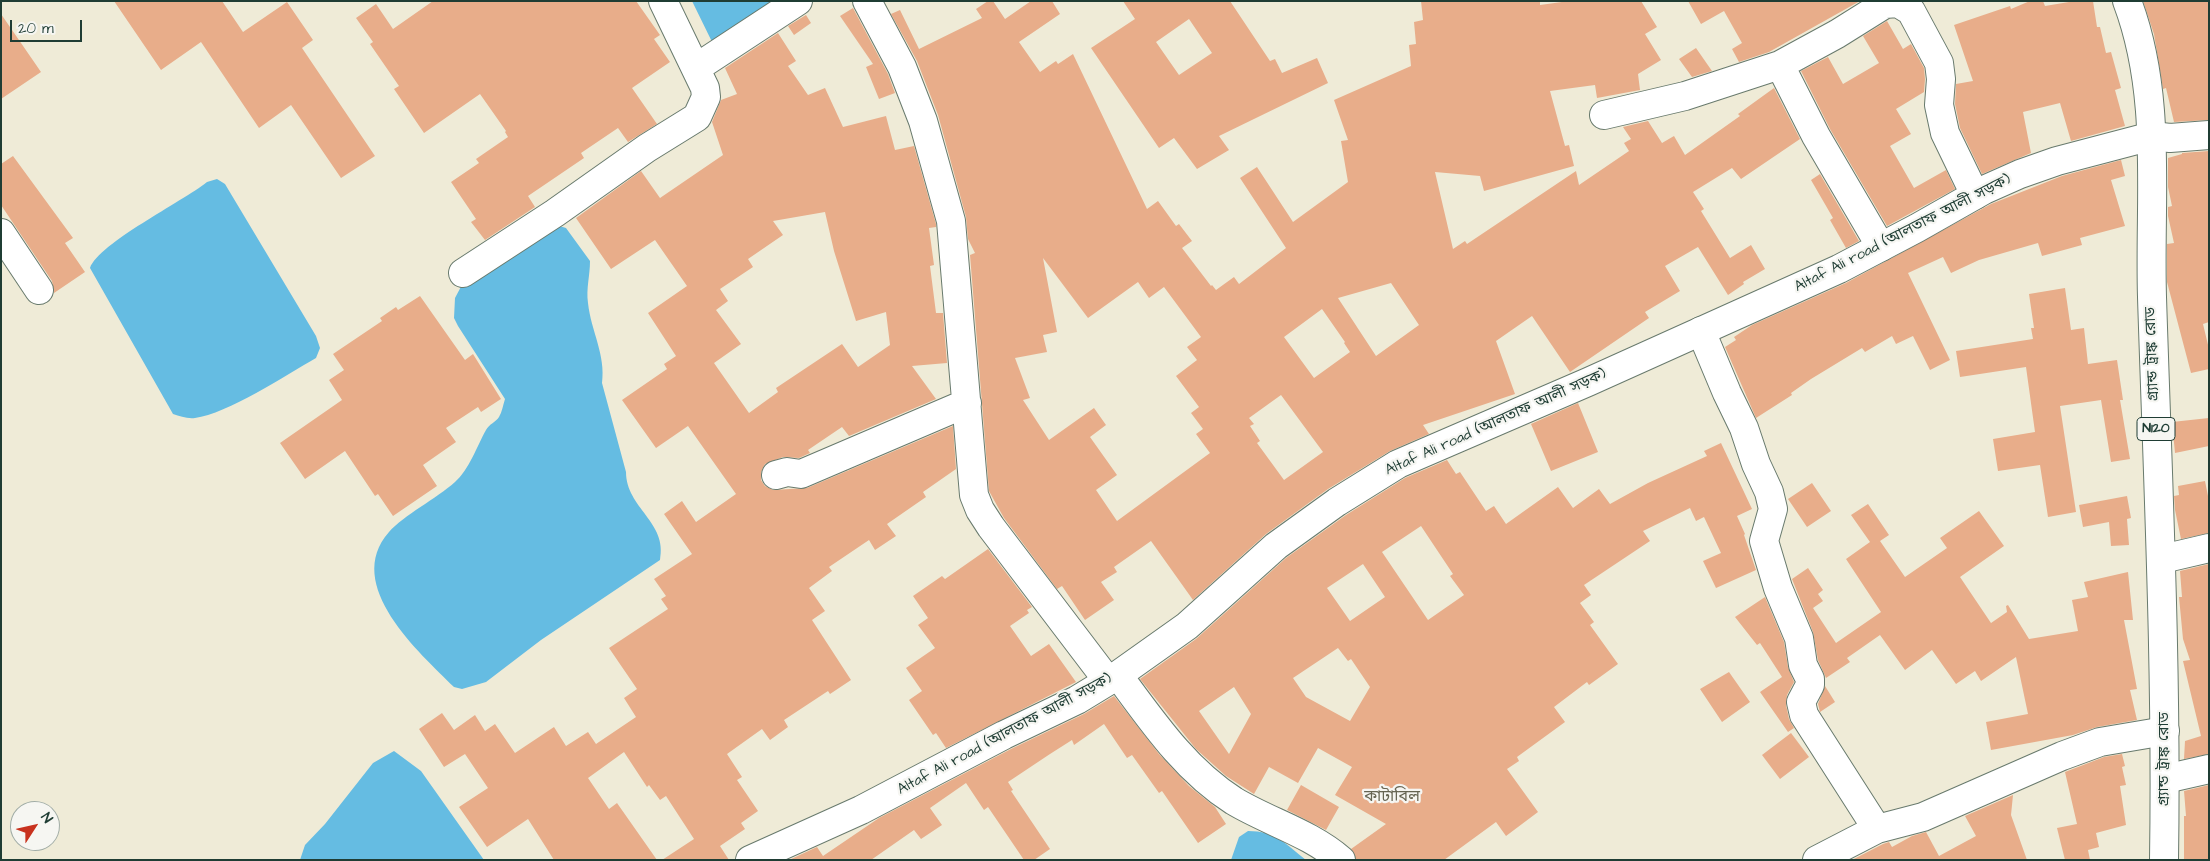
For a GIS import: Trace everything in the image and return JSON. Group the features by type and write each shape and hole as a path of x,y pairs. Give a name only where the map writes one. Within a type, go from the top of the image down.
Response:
{"main road":[{"path":"463,272 697,117 706,97 705,88 663,1"},
{"path":"696,68 798,1"},
{"path":"867,1 902,67 923,121 951,221 974,495 980,510 1113,678 1171,746 1198,774 1234,801 1313,840 1342,860"},
{"name":"গ্র্যান্ড ট্রাঙ্ক রোড","path":"2127,1 2136,26 2148,79 2152,136 2151,279 2162,559 2165,731 2164,860"},
{"path":"1604,115 1685,96 1780,65 1837,34 1885,4 1898,3 1911,11 1939,63 1941,79 1939,105 1945,133 1974,195"},
{"path":"1780,65 1816,136 1881,247"},
{"name":"Altaf Ali road (আলতাফ আলী সড়ক)","path":"750,860 889,796 989,743 1077,700 1113,678 1187,626 1276,546 1337,502 1398,464 1588,382 1839,269 1974,195 2020,174 2057,161 2152,136 2170,138 2209,135"},
{"path":"1,233 39,290"},
{"path":"1701,331 1726,392 1744,428 1756,464 1769,492 1772,509 1764,541 1778,588 1798,638 1803,665 1810,679 1810,685 1801,702 1804,715 1877,829"},
{"path":"776,475 787,472 800,474 967,403"},
{"path":"2162,559 2209,548"},
{"path":"1817,860 1877,829 1923,817 2062,756 2093,745 2165,731"},
{"path":"2165,780 2209,769"}],"water":[{"path":"692,1 788,1 716,50"},
{"path":"217,179 225,184 316,336 320,348 316,358 256,393 208,415 189,418 173,414 90,268 97,258 124,235 207,182"},
{"path":"556,225 566,228 590,261 587,292 588,303 602,363 602,383 628,485 632,496 658,535 661,547 660,560 541,640 486,682 462,689 454,687 423,656 391,617 380,595 375,574 377,552 389,532 395,526 460,477 469,464 487,428 498,419 502,411 505,399 454,318 455,298 464,281"},
{"path":"394,751 421,771 484,860 300,860 305,845 325,824 373,763"},
{"path":"1248,831 1266,833 1273,836 1306,860 1231,860 1239,837"}],"building":[{"path":"114,1 222,1 243,32 287,2 313,40 302,48 375,156 341,178 291,105 259,128 201,42 161,70"},
{"path":"433,1 636,1 660,35 654,39 670,62 632,88 657,124 628,142 618,128 581,153 584,158 528,196 535,207 485,240 471,222 476,219 451,182 479,163 476,159 508,137 506,131 480,94 424,133 394,89 399,86 370,44 373,42 356,18 376,4 393,29"},
{"path":"988,1 993,1 1005,19 1031,1 1052,1 1060,14 1019,42 1040,72 1056,61 1058,64 1073,54 1147,209 1158,201 1176,226 1179,224 1192,241 1182,248 1216,290 1234,277 1239,284 1286,248 1240,178 1257,167 1293,222 1348,182 1341,141 1348,140 1334,100 1411,66 1409,45 1416,44 1414,22 1423,20 1421,1 1540,1 1540,5 1569,1 1641,1 1657,27 1645,34 1661,60 1638,74 1640,90 1597,98 1595,85 1550,91 1565,146 1569,145 1574,166 1484,191 1480,176 1435,172 1453,249 1465,241 1467,244 1576,171 1579,185 1629,151 1624,143 1631,139 1623,127 1648,121 1662,143 1674,136 1685,155 1740,116 1738,114 1774,88 1800,139 1741,179 1732,168 1693,192 1704,209 1701,211 1730,258 1751,245 1765,269 1743,282 1744,284 1728,295 1698,247 1665,266 1680,291 1645,312 1649,318 1570,372 1532,316 1496,341 1515,394 1423,425 1429,434 1390,451 1328,489 1266,534 1193,600 1151,541 1114,567 1117,572 1101,582 1114,600 1085,620 1062,586 1057,589 1004,518 989,491 970,255 975,253 968,239 966,217 938,115 917,61 891,14 900,10 919,49 982,18 976,9","holes":["1043,258 1088,318 1138,282 1149,298 1164,287 1201,337 1187,347 1197,360 1176,376 1199,407 1191,413 1203,429 1196,434 1210,453 1117,521 1096,490 1117,475 1090,437 1106,425 1094,408 1049,440 1023,400 1030,398 1015,358 1047,352 1043,335 1057,332","1391,283 1419,325 1376,356 1338,298","1322,309 1350,352 1314,378 1284,337","1281,395 1323,452 1284,480 1257,443 1260,441 1250,426 1254,424 1249,418"]},
{"path":"1123,1 1230,1 1270,61 1275,59 1282,73 1317,58 1328,83 1219,136 1229,150 1197,169 1174,138 1159,148 1091,48 1135,19","holes":["1189,19 1212,53 1179,75 1156,42"]},
{"path":"1688,1 1860,1 1769,52 1739,62 1732,49 1742,43 1724,11 1701,24"},
{"path":"2030,1 2043,1 2045,6 2075,1 2093,1 2097,27 2100,27 2106,53 2111,52 2121,88 2115,90 2125,126 2071,141 2060,103 2023,112 2031,153 1982,174 1960,128 1955,104 1956,84 1973,81 1954,25 2010,6 2011,9"},
{"path":"2143,1 2209,1 2209,120 2174,122 2166,88 2163,89 2154,34"},
{"path":"853,8 888,74 895,93 879,99 866,67 873,64 840,16"},
{"path":"1,14 41,72 1,99"},
{"path":"806,15 811,23 794,35 788,26"},
{"path":"1887,21 1903,49 1911,44 1924,68 1925,79 1924,92 1896,109 1911,134 1890,146 1914,188 1946,170 1955,189 1887,226 1830,129 1801,71 1828,57 1843,84 1879,63 1863,36"},
{"path":"778,33 796,61 788,66 808,95 825,88 843,127 886,116 895,150 914,146 936,224 936,227 929,228 934,265 930,266 936,313 943,313 947,363 912,366 936,399 849,436 842,427 808,450 810,453 799,458 783,457 765,464 761,472 761,480 765,486 773,490 807,488 953,426 956,469 923,492 926,497 887,524 896,536 875,550 869,540 829,567 832,571 809,588 825,611 812,620 851,680 830,694 828,691 784,720 788,727 770,740 762,729 727,754 742,777 737,780 758,811 741,823 745,829 720,846 729,860 662,860 694,839 666,796 660,800 649,785 647,787 624,752 588,778 609,809 617,803 657,860 554,860 528,819 487,847 459,807 488,788 465,754 444,767 419,729 442,713 454,730 475,715 485,731 495,724 515,753 554,727 566,746 588,732 596,744 636,717 624,698 637,689 609,648 668,609 661,599 666,596 654,579 692,554 664,514 682,501 696,522 736,494 688,426 656,448 622,400 667,369 664,364 676,356 648,313 687,286 655,240 611,269 576,218 641,171 660,198 723,155 712,122 721,100 737,94 725,68","holes":["825,212 834,251 856,321 886,312 890,345 858,367 842,344 776,388 778,392 749,413 714,363 741,344 716,310 728,301 720,289 753,267 748,259 783,235 773,221"]},
{"path":"1696,48 1712,71 1692,77 1679,59"},
{"path":"2209,151 2209,322 2203,324 2209,349 2209,369 2191,373 2167,282 2167,244 2174,243 2168,216 2168,207 2172,206 2168,187 2168,158 2182,153"},
{"path":"13,156 73,238 65,243 85,272 54,293 52,281 1,205 1,164"},
{"path":"2121,160 2125,176 2111,180 2125,226 2080,238 2082,245 2042,256 2038,243 1979,260 1951,273 1943,257 1908,273 1950,360 1930,370 1913,336 1896,344 1892,336 1865,352 1862,348 1811,379 1791,393 1792,395 1756,418 1725,347 1736,340 1734,337 1752,325 1846,283 1991,204 2062,176"},
{"path":"1820,174 1859,241 1846,248 1830,220 1833,218 1811,180"},
{"path":"2065,288 2071,330 2084,328 2088,364 2117,360 2123,400 2120,400 2130,459 2111,462 2101,400 2060,406 2076,512 2048,517 2040,465 1998,471 1993,439 2035,432 2026,367 1960,377 1956,351 2033,339 2031,328 2034,328 2029,294"},
{"path":"420,296 465,360 473,354 501,399 481,412 478,407 446,428 456,442 423,465 437,486 393,516 378,494 375,496 345,451 305,479 280,443 342,400 329,380 344,370 333,354 382,321 380,318 396,307 398,310"},
{"path":"1578,403 1598,452 1551,471 1531,424"},
{"path":"2209,418 2209,446 2175,453 2172,422"},
{"path":"1721,443 1752,509 1737,516 1745,534 1756,570 1716,588 1703,561 1721,553 1704,517 1696,521 1690,508 1643,531 1650,541 1584,585 1591,595 1580,603 1594,622 1590,625 1618,664 1589,685 1587,682 1554,707 1565,722 1517,757 1519,761 1507,769 1538,812 1506,836 1496,822 1444,860 1356,860 1351,849 1386,824 1335,795 1352,767 1318,748 1298,783 1269,767 1254,794 1226,776 1196,749 1140,679 1196,639 1286,558 1346,515 1405,478 1447,460 1456,474 1460,472 1486,511 1494,506 1506,524 1558,487 1573,508 1599,489 1610,504 1648,483 1707,456 1704,451","holes":["1421,526 1453,574 1450,576 1464,595 1428,620 1382,552","1363,564 1385,597 1350,621 1327,588","1338,648 1348,661 1351,659 1370,687 1350,721 1306,697 1293,678","1234,687 1251,714 1229,754 1199,711"]},
{"path":"2205,481 2209,501 2209,533 2181,539 2174,496 2179,495 2178,486"},
{"path":"1812,483 1831,511 1807,527 1788,499"},
{"path":"2127,496 2131,518 2127,519 2129,545 2111,546 2109,522 2083,527 2079,505"},
{"path":"1868,504 1889,535 1880,541 1905,577 1947,548 1940,538 1979,511 2004,546 1960,577 1991,623 2007,612 2006,606 2008,605 2029,639 2078,631 2072,600 2088,597 2084,582 2128,572 2133,620 2124,620 2137,689 2130,690 2137,720 2097,727 2073,735 1991,750 1986,722 2028,714 2016,657 1981,681 1975,671 1956,684 1932,650 1905,670 1880,635 1847,658 1850,662 1826,678 1818,660 1813,632 1792,579 1808,568 1823,590 1818,594 1823,601 1813,608 1836,643 1881,612 1846,559 1870,542 1851,515"},
{"path":"988,549 1032,607 1027,610 1029,613 1010,626 1031,656 1049,644 1076,682 946,748 936,733 933,735 909,700 922,691 906,668 935,648 918,625 928,618 913,596 942,576 945,579"},
{"path":"2209,564 2209,754 2184,759 2185,741 2201,736 2183,661 2190,660 2183,639 2179,597 2182,597 2180,571"},
{"path":"1765,597 1784,642 1788,667 1794,682 1787,695 1786,705 1789,719 1794,728 1788,732 1760,692 1782,677 1760,643 1757,645 1735,617"},
{"path":"1729,672 1750,702 1722,722 1700,689"},
{"path":"1825,686 1835,702 1820,712 1818,704"},
{"path":"1114,696 1159,754 1189,786 1215,807 1226,824 1198,843 1162,791 1159,793 1132,755 1127,758 1104,724 1074,745 1072,740 1008,782 1013,790 1011,791 1050,849 1034,860 1024,860 988,807 984,810 966,783 930,808 942,825 921,839 914,830 871,860 789,860 817,847 823,856 879,818 1011,749 1084,714"},
{"path":"1791,733 1809,757 1780,779 1762,755"},
{"path":"2122,754 2125,766 2122,767 2126,785 2120,786 2126,825 2096,833 2099,847 2088,850 2090,860 2065,860 2057,828 2077,824 2065,772 2104,757"},
{"path":"1301,785 1339,807 1326,830 1287,810"},
{"path":"2209,785 2209,860 2184,860 2184,816 2186,816 2184,791"},
{"path":"2013,795 2011,815 2027,860 1852,860 1883,844 1889,842 1892,847 1912,836 1926,832 1939,856 1976,836 1965,816"}],"district":[{"name":"কাটাবিল","path":"1392,798"}]}
